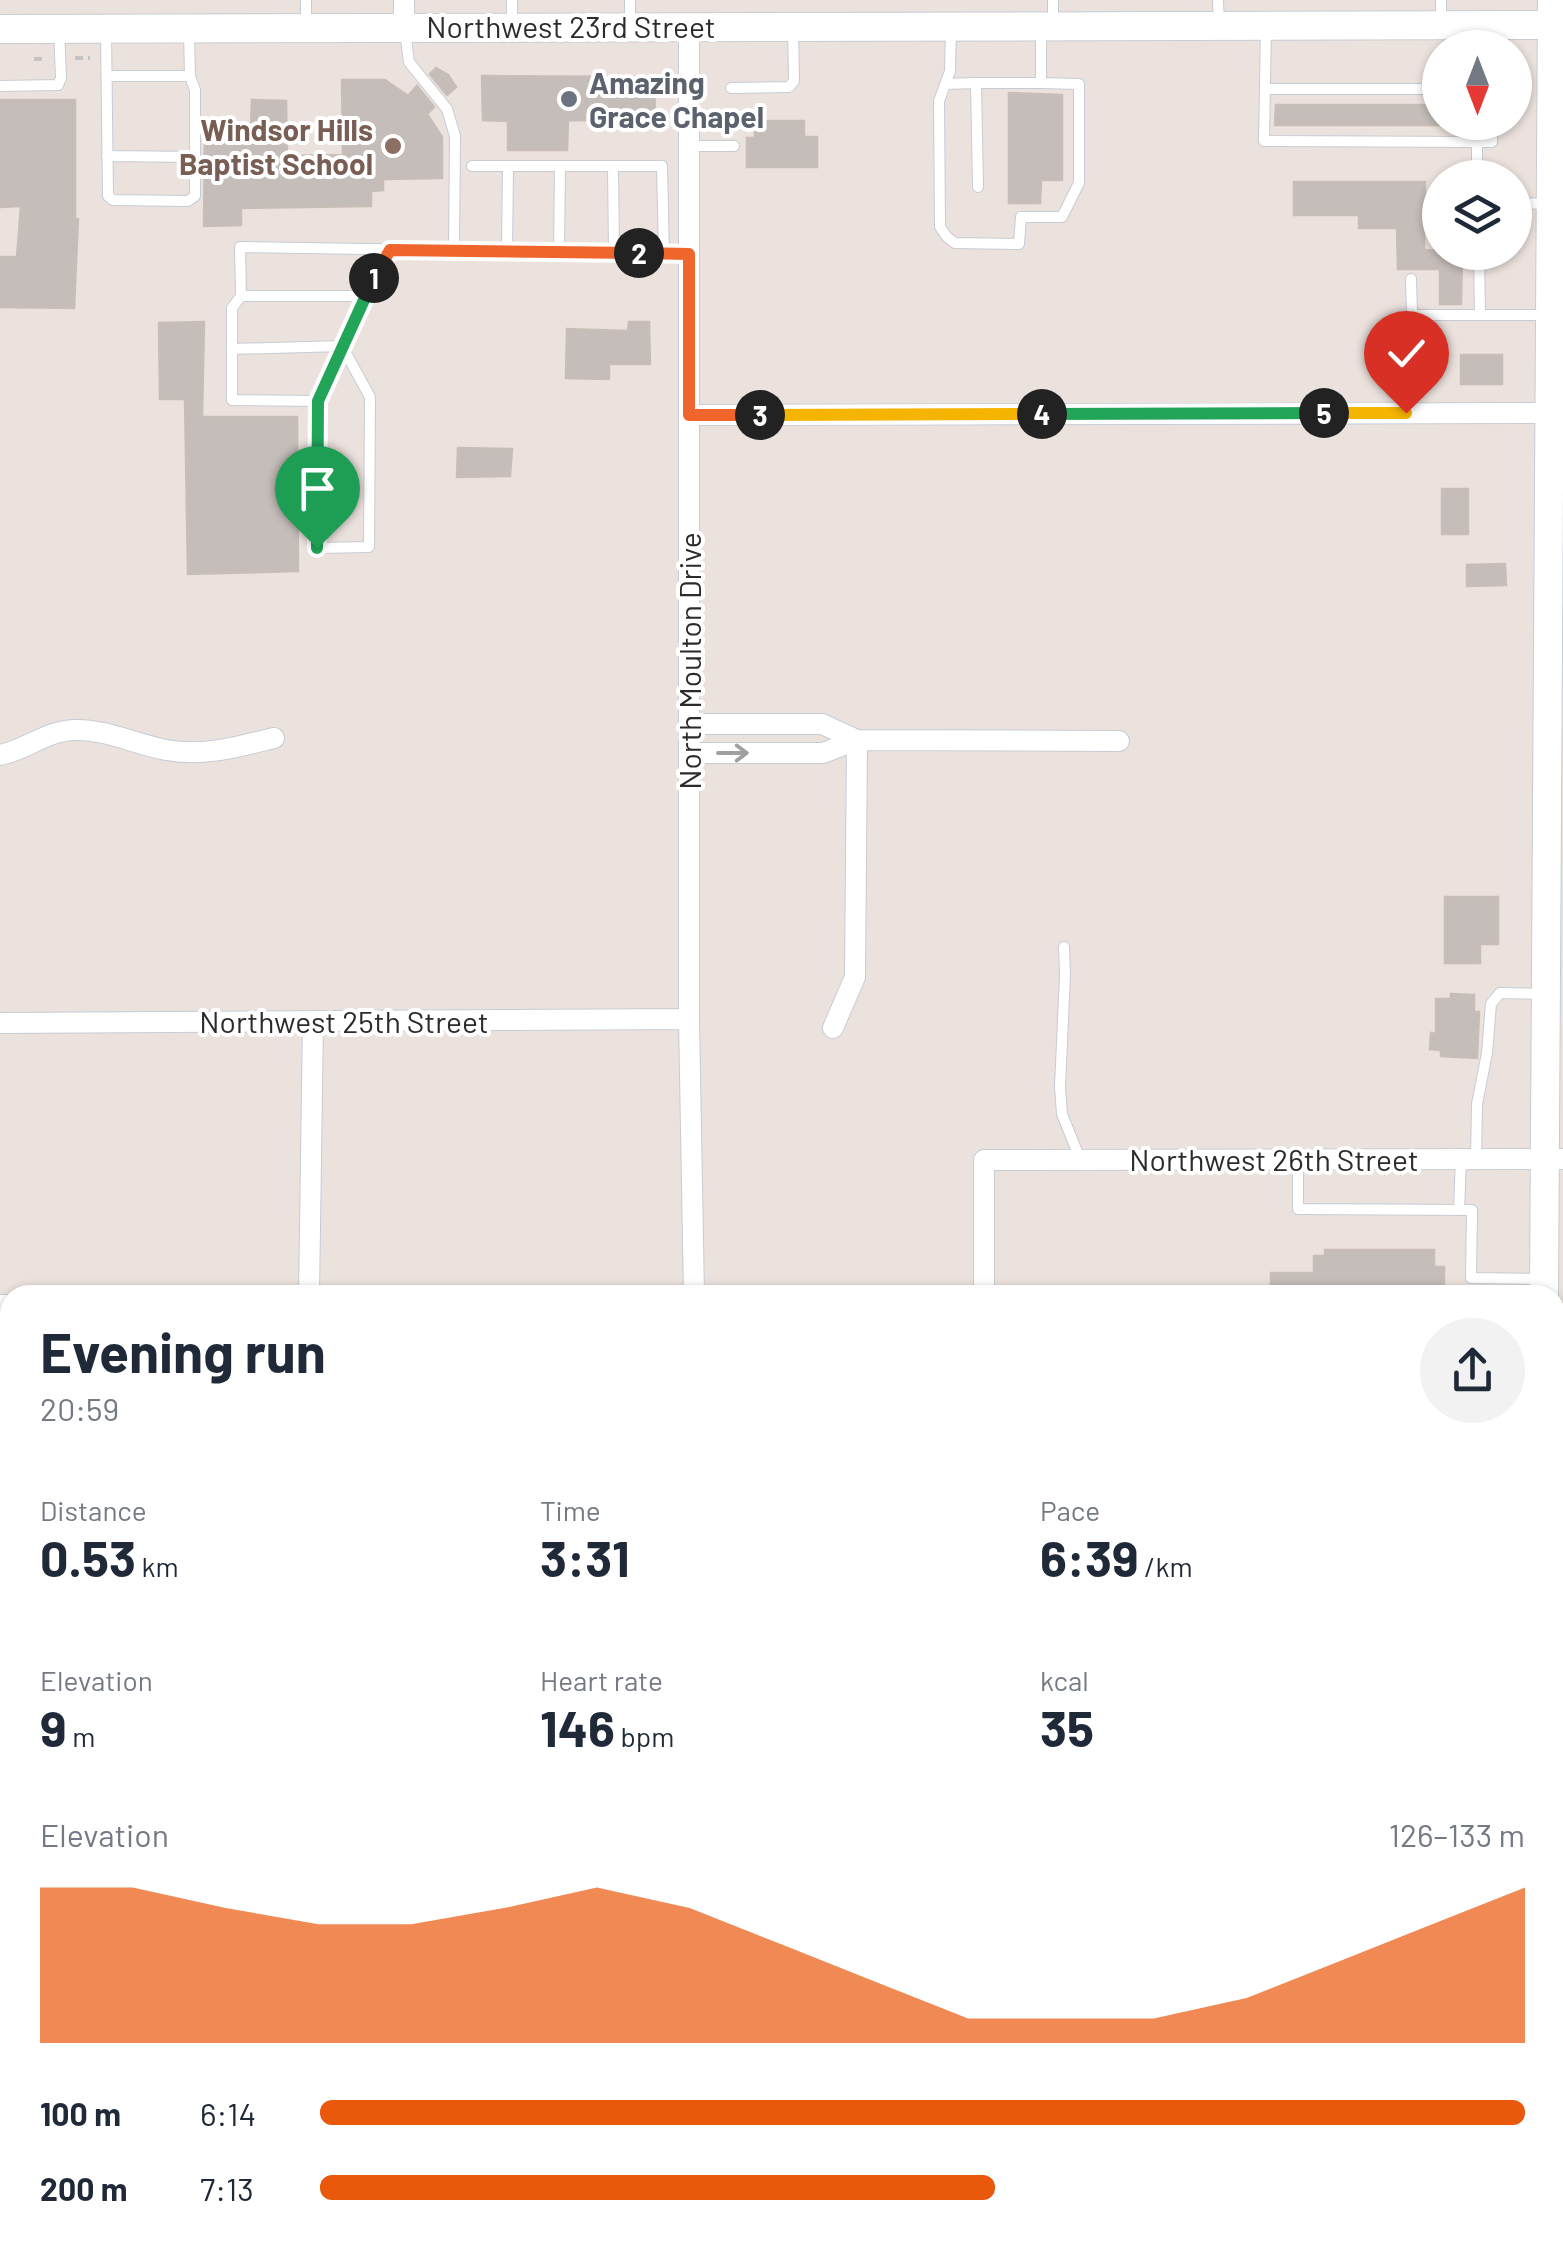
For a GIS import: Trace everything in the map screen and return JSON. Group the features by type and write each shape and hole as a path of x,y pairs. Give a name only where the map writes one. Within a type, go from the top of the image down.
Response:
{"main road":[{"name":"Northwest 23rd Street","path":"0,29 189,27 306,13 630,13 689,26 950,26 1049,17 1218,13 1266,25 1441,13 1556,17"},
{"path":"1544,1285 1553,1158 1554,1059 1545,994 1554,947 1556,354 1550,316 1557,238 1552,204 1557,172 1556,17"}],"street":[{"name":"North Moulton Drive","path":"689,26 689,1019 694,1285"},
{"path":"689,415 1554,407"},
{"path":"689,724 822,724 856,740"},
{"path":"777,724 778,753"},
{"path":"0,755 15,752 52,733 71,730 166,750 207,753 274,738"},
{"path":"833,1028 854,977 856,740"},
{"path":"689,753 822,753 856,740 1120,741"},
{"name":"Northwest 25th Street","path":"0,1023 689,1019"},
{"path":"309,1285 313,1022"},
{"name":"Northwest 26th Street","path":"984,1285 984,1160 1553,1158"}],"lane":[{"path":"404,13 409,62 446,110 455,136 454,250"},
{"path":"1041,83 1049,17"},
{"path":"1266,25 1264,141 1492,140"},
{"path":"731,88 788,87 794,81 793,26"},
{"path":"945,84 1078,84 1078,183 1062,217 1022,217 1019,244 956,242 940,228 939,101 945,84 950,71 950,26"},
{"path":"106,28 108,196 113,200 188,200 195,196 195,90 190,76 189,27"},
{"path":"0,86 58,85 58,28"},
{"path":"107,76 190,76"},
{"path":"976,82 978,187"},
{"path":"1265,90 1422,89"},
{"path":"1476,142 1476,160"},
{"path":"690,146 734,146"},
{"path":"108,156 195,157"},
{"path":"472,166 662,166 664,254"},
{"path":"508,166 508,251"},
{"path":"559,252 560,166"},
{"path":"614,166 614,252"},
{"path":"1532,203 1552,204"},
{"path":"318,401 232,400 232,308 241,296 240,247 689,254"},
{"path":"342,346 370,397 369,547 317,548 318,401 342,346 364,296 390,250"},
{"path":"1479,270 1480,315"},
{"path":"1411,279 1412,315 1550,316"},
{"path":"241,296 364,296"},
{"path":"232,349 342,346"},
{"path":"1064,947 1062,1114 1081,1160"},
{"path":"1459,1210 1487,1052 1491,1004 1500,993 1545,994"},
{"path":"1298,1159 1298,1209 1472,1210 1471,1278 1528,1285"}],"building":[{"path":"436,68 448,75 456,87 447,95 430,74"},
{"name":"Amazing Grace Chapel","path":"482,76 654,77 655,121 568,120 567,150 508,150 508,121 483,120"},
{"name":"Windsor Hills Baptist School","path":"342,80 385,80 408,96 417,86 434,107 427,114 442,137 442,178 383,179 383,190 371,191 371,206 241,208 241,225 204,226 205,127 251,127 252,100 286,101 287,156 343,155"},
{"path":"1009,93 1062,95 1062,180 1041,180 1040,203 1009,203"},
{"path":"1,100 75,100 78,219 74,308 0,307 0,257 17,257 21,206 1,207"},
{"path":"1276,105 1422,105 1422,125 1275,125"},
{"path":"804,121 804,137 817,137 817,167 747,167 747,138 755,138 755,123"},
{"path":"1294,182 1422,182 1422,269 1398,269 1397,228 1359,228 1359,215 1294,215"},
{"path":"1440,270 1462,270 1461,304 1440,304"},
{"path":"204,322 202,417 297,417 298,571 188,574 185,399 160,399 159,323"},
{"path":"629,322 649,322 650,364 609,364 609,379 566,378 567,329 628,331"},
{"path":"1461,355 1502,355 1502,384 1461,384"},
{"path":"458,448 512,449 510,476 457,477"},
{"path":"1442,489 1468,489 1468,534 1442,534"},
{"path":"1505,564 1506,585 1467,586 1467,565"},
{"path":"1445,897 1498,897 1498,944 1480,944 1480,963 1445,963"},
{"path":"1451,994 1474,995 1474,1012 1479,1012 1477,1058 1441,1056 1441,1050 1430,1049 1431,1033 1436,1034 1436,999 1451,999"},
{"path":"1325,1250 1434,1250 1434,1267 1444,1267 1444,1285 1271,1285 1271,1273 1314,1273 1314,1256 1325,1256"}],"place":[{"name":"Amazing Grace Chapel","path":"569,99"},
{"name":"Windsor Hills Baptist School","path":"393,146"}],"route":[{"path":"317,548 318,401 364,296 390,250 689,254 689,415 1406,413"}]}
